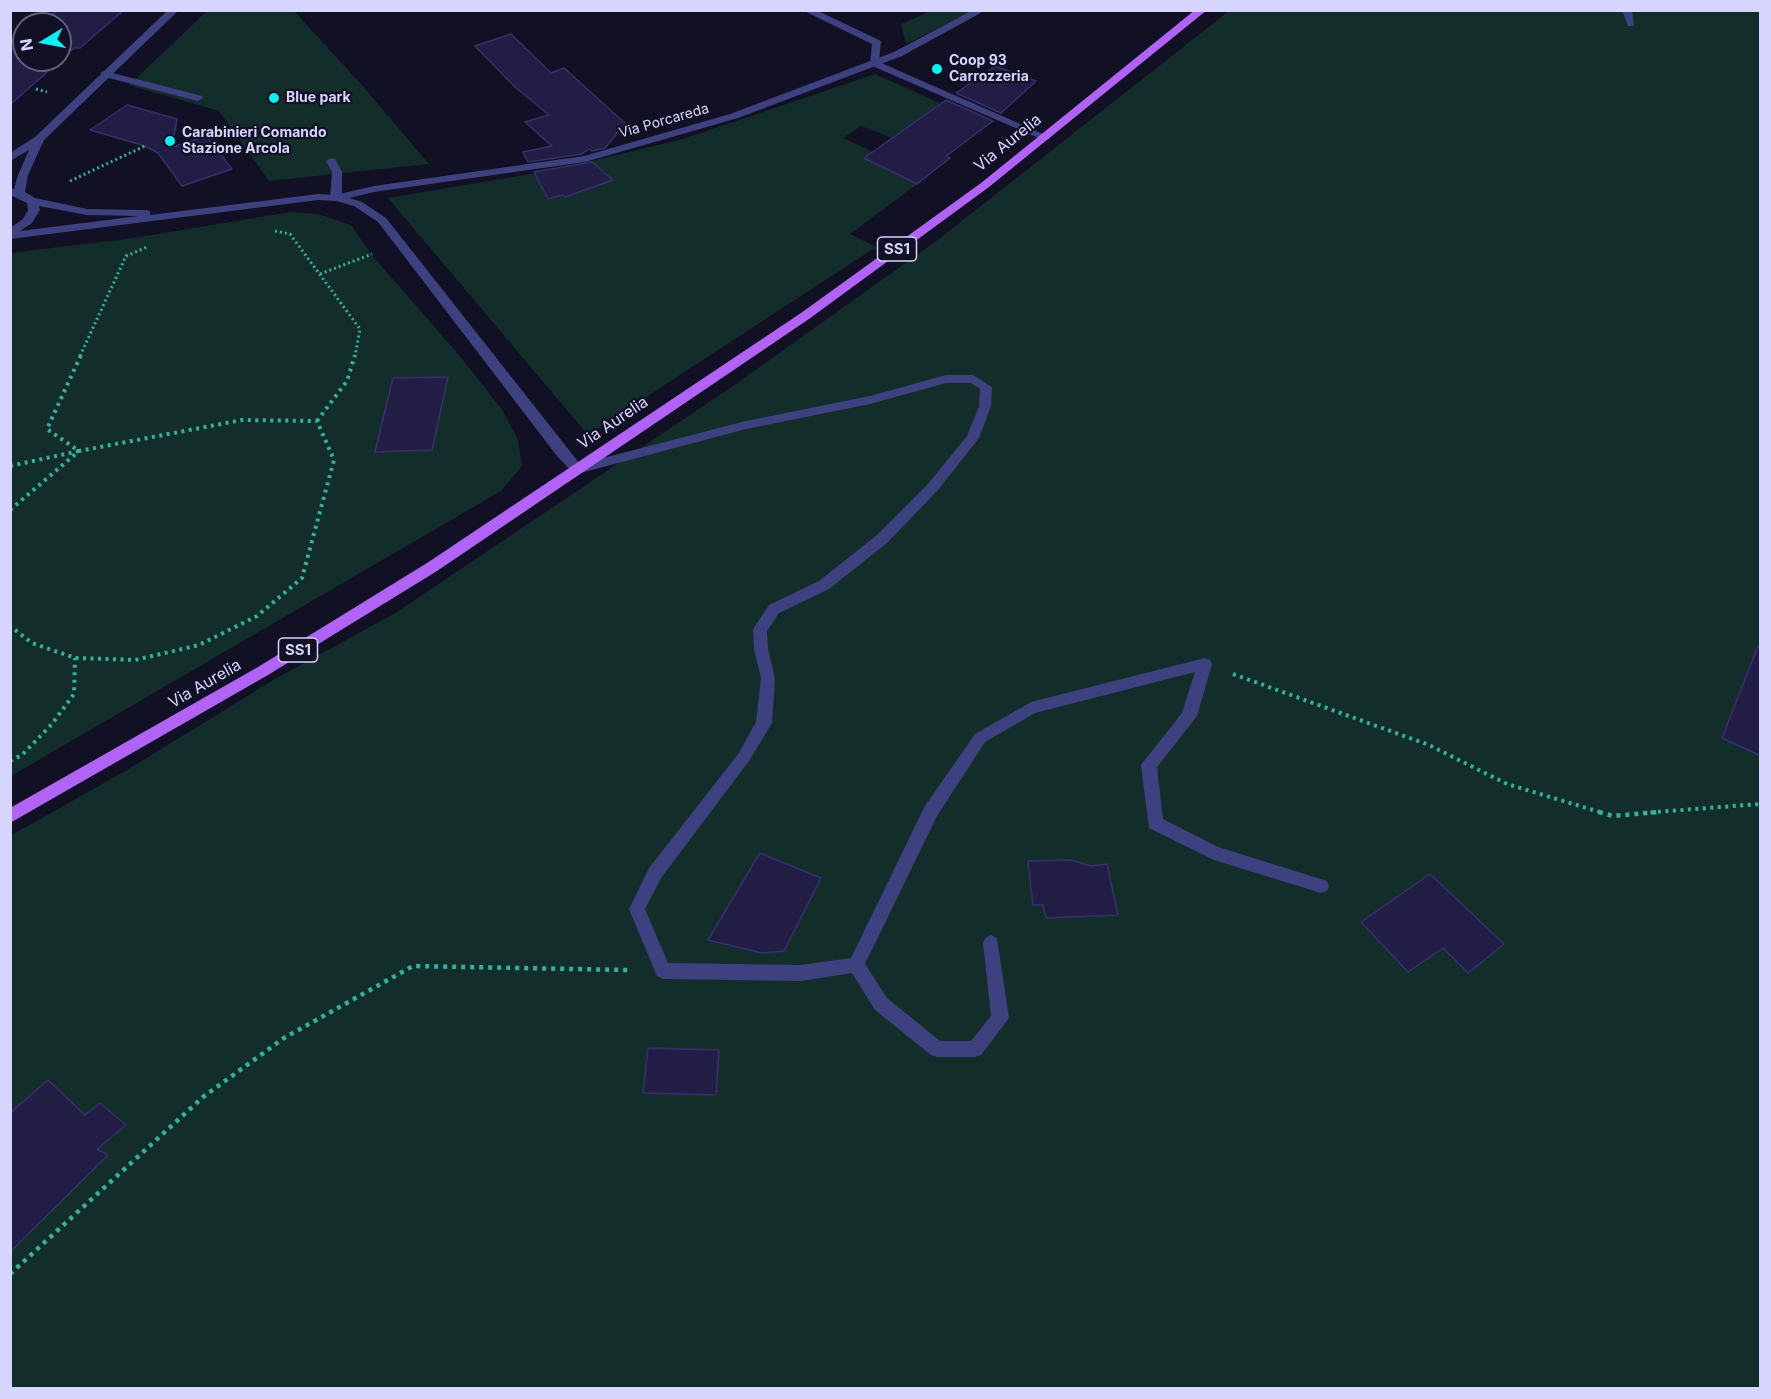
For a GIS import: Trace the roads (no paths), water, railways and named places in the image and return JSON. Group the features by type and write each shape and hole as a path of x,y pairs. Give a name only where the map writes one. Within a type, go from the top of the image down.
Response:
{"main road":[{"name":"Via Aurelia","path":"10,816 273,665 432,567 805,316 985,185 1202,10"}],"street":[{"path":"10,158 39,139 174,10"},
{"path":"807,10 877,44 874,63 1045,137"},
{"name":"Via Porcareda","path":"336,198 374,189 585,159 734,116 898,54 981,10"},
{"path":"1627,10 1631,24"},
{"path":"105,74 198,98"},
{"path":"39,139 15,192 32,201 87,212 188,213"},
{"path":"331,161 337,172 336,198"},
{"name":"Via Porcareda","path":"188,213 318,197 336,198 358,204 382,220 562,453 577,469"},
{"path":"10,235 28,221 34,210 32,201"},
{"path":"10,235 139,222 188,213"},
{"path":"577,469 746,425 870,400 946,379 973,380 986,387 985,405 973,438 933,487 882,539 824,585 774,609 760,630 761,649 768,678 764,723 744,757 655,873 637,909 663,971 801,973 856,965"},
{"path":"856,965 931,811 980,738 1031,708 1205,664 1190,716 1149,765 1155,823 1214,853 1321,886"},
{"path":"856,965 881,1004 937,1048 975,1049 1000,1018 991,943"}],"place":[{"name":"Coop 93 Carrozzeria","path":"937,69"},
{"name":"Blue park","path":"274,98"},
{"name":"Carabinieri Comando Stazione Arcola","path":"170,141"}]}
